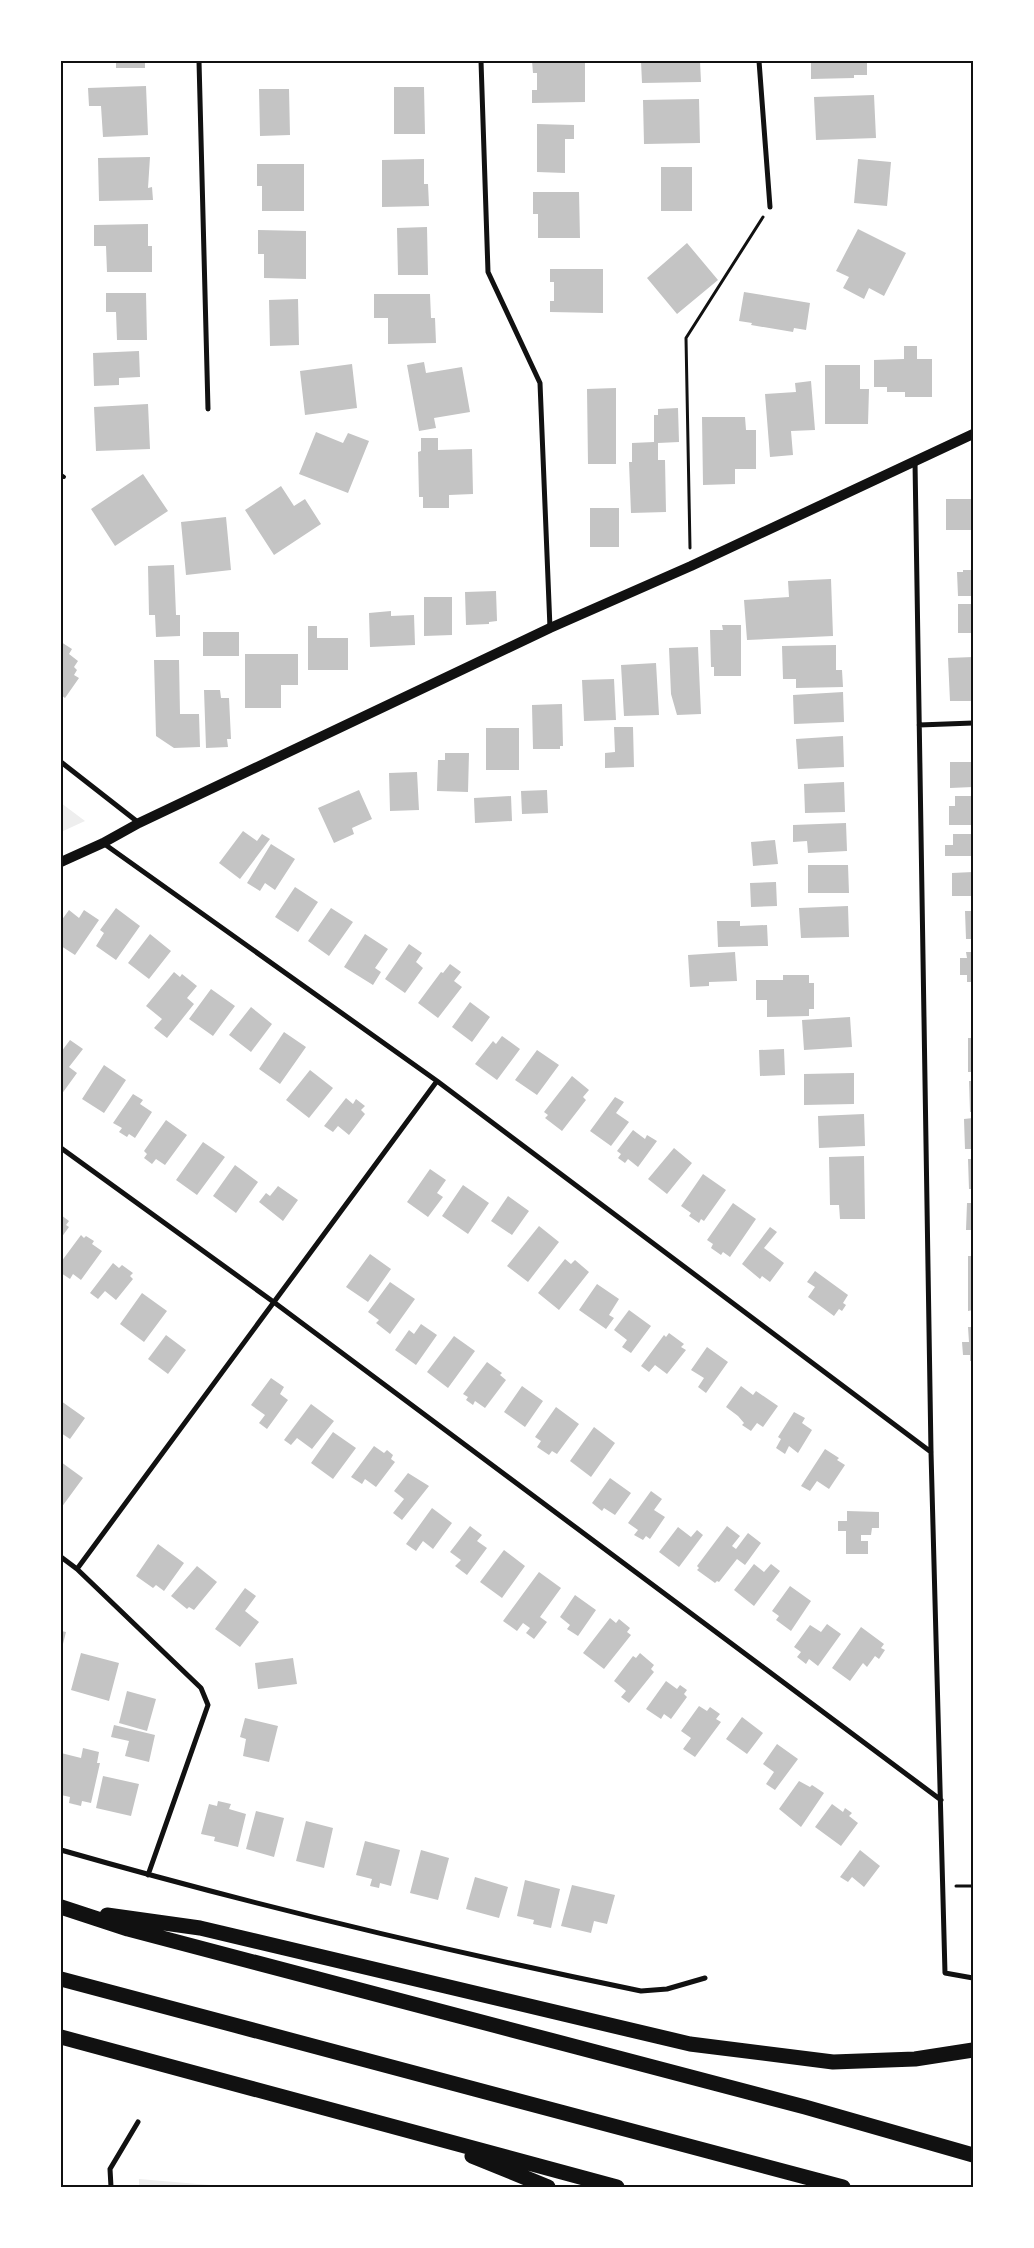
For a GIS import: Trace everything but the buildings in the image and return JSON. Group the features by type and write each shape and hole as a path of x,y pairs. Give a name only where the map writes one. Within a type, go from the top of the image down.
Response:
{"highway":[{"path":"61,1907 128,1929 805,2107 973,2155"},
{"path":"81,1912 200,1928 690,2044 833,2062 915,2058 973,2050"},
{"path":"61,1979 843,2187"},
{"path":"61,2037 616,2187"},
{"path":"408,2130 548,2187"}],"main road":[{"path":"61,862 103,843 139,823 550,628 690,566 973,434"}],"street":[{"path":"200,61 208,409"},
{"path":"481,61 488,272 540,382 550,628"},
{"path":"759,61 770,207"},
{"path":"914,462 932,1452 944,1973 973,1978"},
{"path":"919,725 973,723"},
{"path":"61,762 139,823"},
{"path":"103,843 436,1081 932,1452"},
{"path":"78,1570 436,1081"},
{"path":"61,1148 274,1303 941,1800"},
{"path":"61,1557 78,1570 201,1688 208,1705 148,1875"},
{"path":"61,1850 148,1875 473,1956 641,1991 667,1989 705,1978"},
{"path":"111,2187 110,2169 138,2122"}],"path":[{"path":"690,566 686,338 770,207"}],"shaded area":[{"path":"61,803 85,821 61,832"},
{"path":"139,2179 233,2187 139,2187"}]}
